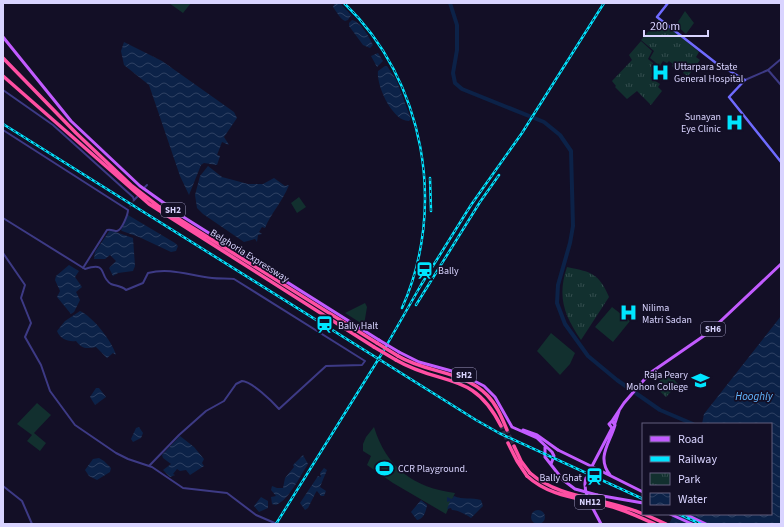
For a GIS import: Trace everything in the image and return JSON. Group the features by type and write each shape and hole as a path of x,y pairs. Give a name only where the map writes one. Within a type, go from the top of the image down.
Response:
{"highway":[{"name":"Belghoria Expressway","path":"3,58 76,133 132,186 158,206 377,343 415,370 457,382 473,390 487,402 501,426"},
{"name":"Belghoria Expressway","path":"3,76 149,204 377,343"},
{"name":"Belghoria Expressway","path":"397,358 419,367 459,378 481,389 493,403 507,430"},
{"name":"NH12","path":"508,443 517,462 541,487 556,494 620,509 655,524"},
{"name":"NH12","path":"514,446 528,474 538,480 557,490 616,503 642,514"},
{"name":"NH12","path":"645,515 666,524"}],"main road":[{"path":"668,3 657,17 716,63 745,80 729,97 781,162"},
{"name":"SH2","path":"3,37 71,121 140,186 185,218 377,343 419,362 459,373 476,381 495,397 510,424 537,438 546,447"},
{"name":"SH6","path":"590,470 624,403 639,385 654,370 708,333 781,264"},
{"path":"614,424 603,459 605,468 610,475 642,491"},
{"name":"SH2","path":"523,431 538,435 558,450 610,475"},
{"path":"546,447 553,455 551,464"},
{"path":"546,447 545,457 563,480 576,489 642,503"},
{"path":"586,478 584,485 585,491 601,524"},
{"path":"672,515 692,524"},
{"path":"687,515 706,524"}],"street":[{"path":"745,80 768,70 781,59"},
{"path":"768,70 781,85"},
{"path":"3,90 53,125 133,197 134,200 137,197"},
{"path":"3,130 128,210"},
{"path":"83,268 107,230 117,231 120,229 130,207"},
{"path":"3,218 83,268 85,269 96,266 100,267 110,283 126,290 143,283 148,273 158,271 181,272 212,278 234,279 365,361 362,365 326,366 309,379 279,409 266,396 248,383 242,381 236,384 224,401 206,411 149,466"},
{"path":"3,253 25,284 21,298 31,322 25,337 40,365 55,400 75,425 128,459 149,466 182,488 226,493 256,515 277,524"},
{"path":"3,486 22,501 32,524"}],"green space":[{"path":"169,3 191,3 183,13"},
{"path":"685,11 694,23 686,34 676,25"},
{"path":"659,19 699,52 696,57 700,60 688,76 683,73 684,71 675,67 674,68 672,66 673,64 669,61 667,63 663,61 660,66 650,58 654,51 641,40"},
{"path":"641,41 652,51 648,59 653,63 651,67 656,70 651,78 660,84 658,87 662,91 651,105 637,91 627,99 615,87 616,86 612,81 632,60 629,55"},
{"path":"299,197 306,207 297,213 291,203"},
{"path":"567,267 588,272 598,278 609,297 581,340 566,314 564,305 563,288"},
{"path":"365,303 367,307 364,325 345,313"},
{"path":"612,307 630,321 613,342 595,327"},
{"path":"551,333 575,353 570,364 560,375 537,351"},
{"path":"668,373 678,384 666,397 654,386"},
{"path":"37,403 51,415 34,433 46,443 40,451 27,441 32,435 17,424"},
{"name":"CCR Playground.","path":"374,427 379,441 386,453 394,464 404,473 427,486 455,493 446,514 393,483 367,465 371,456 363,451 363,444 366,437"}],"water":[{"path":"335,3 340,3 351,15 348,20 345,21 340,17 333,7"},
{"path":"352,20 359,24 367,34 373,45 370,48 363,45 349,26 349,23"},
{"path":"124,42 162,61 234,112 237,118 224,137 229,145 222,142 217,155 220,156 217,165 204,163 201,165 189,195 180,176 149,85 124,65 121,51"},
{"path":"378,53 383,61 377,67 371,56"},
{"path":"387,66 396,79 411,119 409,121 403,120 397,116 383,94 378,77 378,71"},
{"path":"208,166 222,177 248,184 263,184 274,178 285,186 289,185 265,228 262,227 259,232 262,234 258,235 257,242 255,239 244,242 203,214 197,208 195,195 200,176"},
{"path":"128,215 175,243 178,246 176,251 171,252 122,231 121,230"},
{"path":"110,230 133,238 135,266 133,271 118,273 113,276 109,268 116,261 110,255 105,259 94,259 95,252"},
{"path":"69,265 79,271 75,277 82,287 76,292 80,300 74,312 71,314 57,297 60,291 55,280 56,276"},
{"path":"80,311 91,318 101,330 111,343 116,355 113,353 107,358 96,347 84,348 76,341 70,341 60,336 57,331 65,321"},
{"name":"Hooghly","path":"781,316 781,524 669,524 674,515 772,515 772,423 702,423 704,414"},
{"path":"96,388 99,388 106,397 95,405 90,397"},
{"path":"139,427 143,433 141,438 133,442 131,439 136,428"},
{"path":"180,436 194,447 204,459 202,463 204,466 190,475 186,470 180,471 177,469 173,474 175,475 170,477 163,470 171,464 163,458 162,455"},
{"path":"303,455 308,464 294,487 281,502 276,505 272,504 271,497 276,496 271,490 272,486 283,488 285,478 294,467 293,465"},
{"path":"99,458 111,468 110,472 97,480 89,476 85,470 93,459"},
{"path":"324,468 327,470 320,487 326,491 324,496 321,496 317,491 308,508 305,510 300,503 318,476 321,477 320,473"},
{"path":"454,496 481,500 483,506 471,518 465,514 452,510 451,508 447,509 450,501 447,502 447,497 452,499"},
{"path":"261,497 268,501 268,508 259,512 254,506"},
{"path":"421,500 427,505 427,507 423,516 417,520 411,512"},
{"path":"535,510 541,510 545,514 545,520 541,524 535,524 531,520 531,514"}],"waterway":[{"path":"450,3 457,25 457,50 453,73 455,83 462,89 544,122 560,135 571,151 573,226 570,243 558,285 557,303 565,324 588,356 617,380 660,410 691,423"}],"tunnel":[{"path":"130,207 134,200"},
{"path":"501,426 508,443"},
{"path":"507,430 514,446"},
{"path":"586,478 590,470"}],"railway":[{"path":"344,3 372,34 394,69 410,107 420,147 425,188 423,229 416,269 402,308"},
{"path":"276,524 381,355 421,285 471,205 522,133 604,3"},
{"path":"3,124 476,420 499,433 642,499"},
{"path":"416,305 480,202 499,175"},
{"path":"430,178 431,211"},
{"path":"681,515 701,524"}],"place":[{"name":"Uttarpara State General Hospital","path":"661,72"},
{"name":"Sunayan Eye Clinic","path":"734,122"},
{"name":"Bally","path":"425,270"},
{"name":"Nilima Matri Sadan","path":"629,313"},
{"name":"Bally Halt","path":"325,325"},
{"name":"Raja Peary Mohon College","path":"701,380"},
{"name":"CCR Playground.","path":"385,468"},
{"name":"Bally Ghat","path":"595,477"}]}
